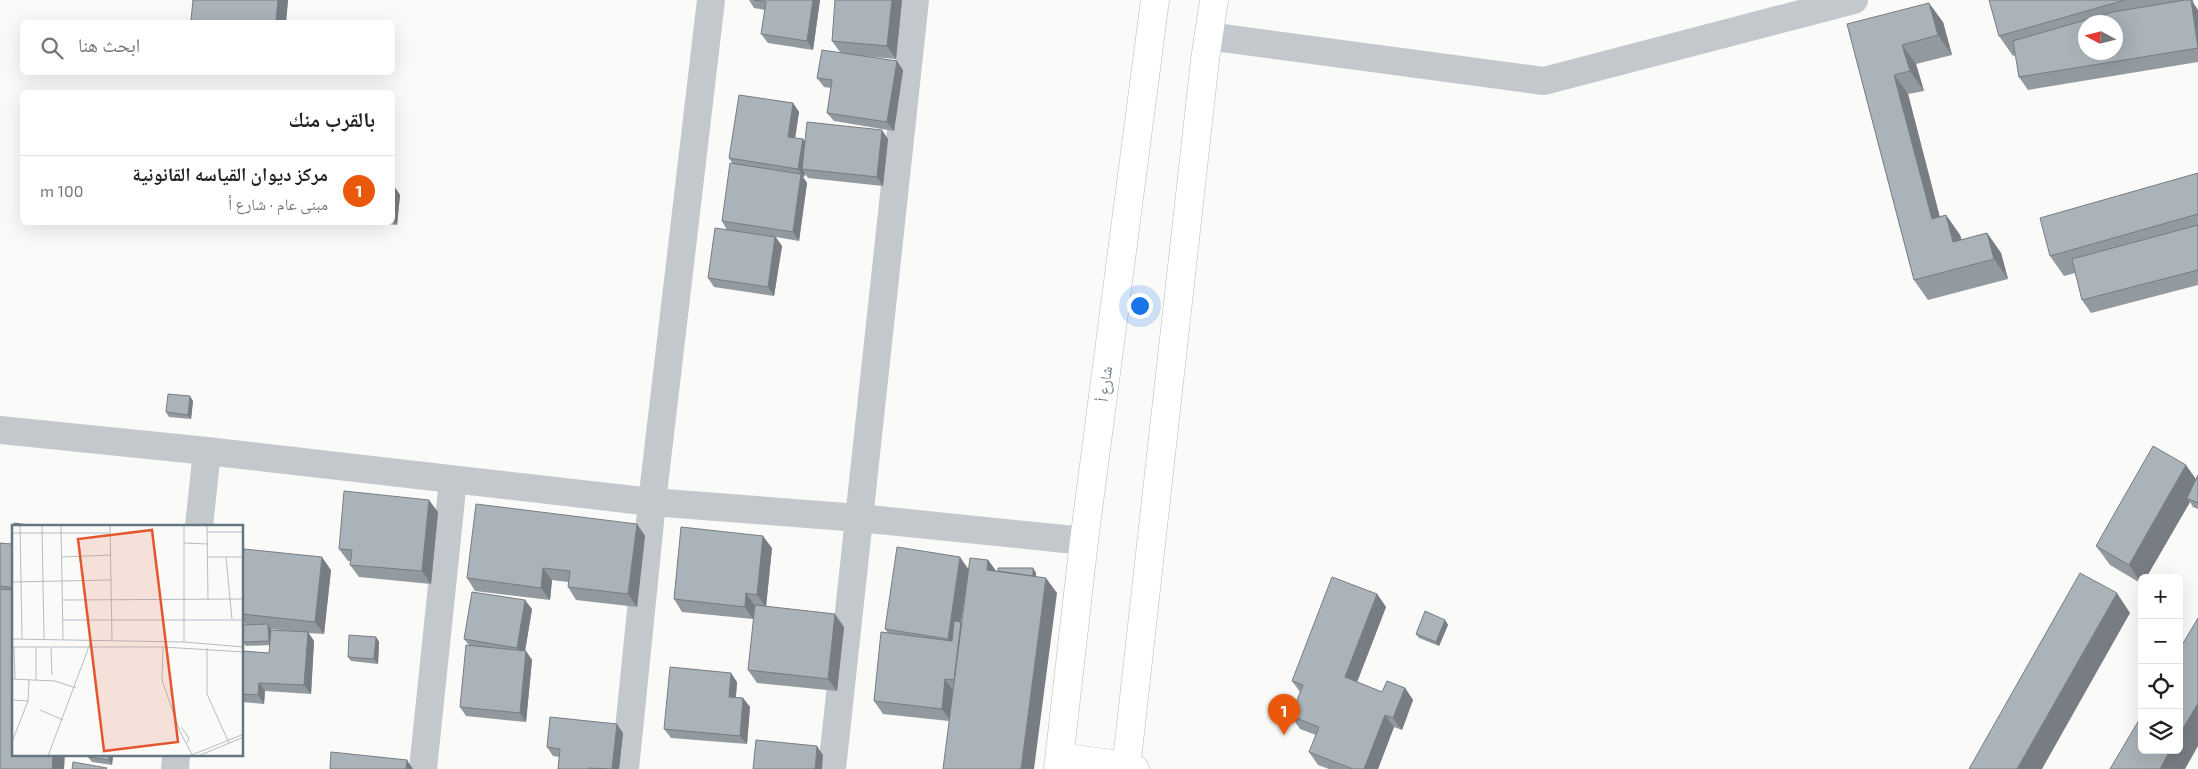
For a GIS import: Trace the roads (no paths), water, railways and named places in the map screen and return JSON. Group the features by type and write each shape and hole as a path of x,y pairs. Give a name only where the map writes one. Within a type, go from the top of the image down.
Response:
{"street":[{"path":"625,769 652,502 711,0"},
{"path":"832,769 915,0"},
{"name":"شارع أ","path":"1058,763 1084,541 1155,0"},
{"path":"1058,763 1129,768 1208,36 1214,0"},
{"path":"1208,36 1544,81 1854,0"},
{"path":"0,430 207,451 652,502 859,518 1084,541"},
{"path":"199,525 207,451"},
{"path":"423,769 453,480"},
{"path":"175,769 176,756"}],"place":[{"name":"مركز ديوان القياسه القانونية","path":"1284,735"}]}
